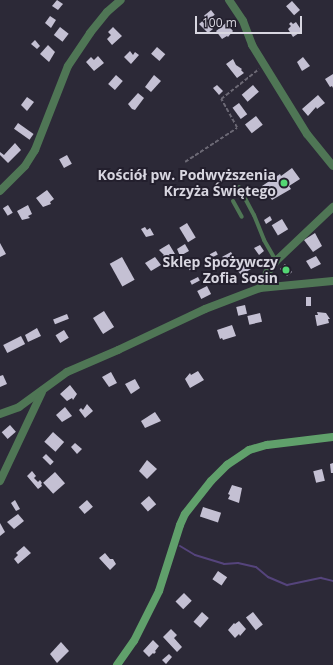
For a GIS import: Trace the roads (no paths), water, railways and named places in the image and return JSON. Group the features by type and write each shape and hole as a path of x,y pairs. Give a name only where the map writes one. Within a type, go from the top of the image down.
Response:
{"street":[{"path":"0,191 25,166 35,150 68,66 90,33 107,12 121,0"},
{"path":"229,0 243,21 252,45 307,134 333,166"},
{"path":"260,288 267,273 276,261 333,207"},
{"path":"0,414 19,407 42,392 67,372 118,350 204,309 260,288 333,281"},
{"path":"0,481 42,392"},
{"path":"117,665 134,641 159,591 180,525 185,514 211,481 227,465 249,450 267,445 333,437"}],"lane":[{"path":"239,187 254,215 264,240 276,261"},
{"path":"233,201 242,217"}],"waterway":[{"path":"180,546 195,555 224,564 238,563 256,567 268,577 287,585 321,578 333,581"}],"place":[{"name":"Kościół pw. Podwyższenia Krzyża Świętego","path":"284,183"},
{"name":"Sklep Spożywczy Zofia Sosin","path":"286,270"}]}
